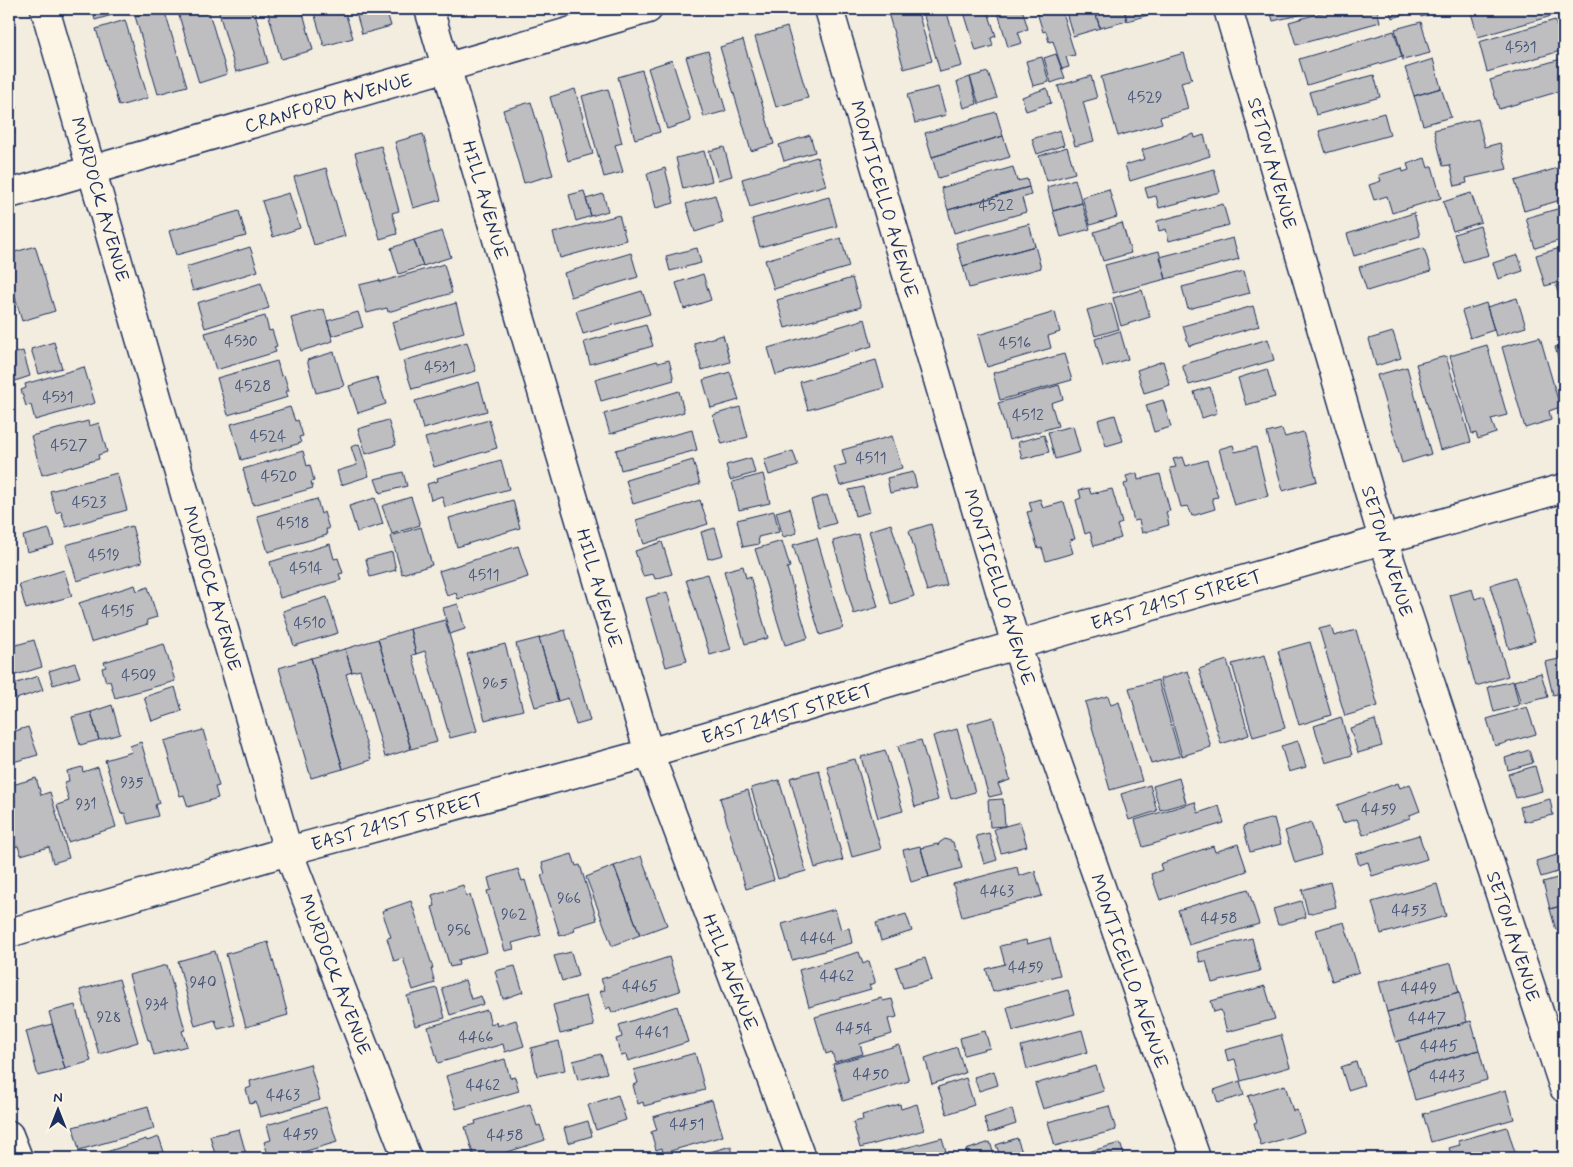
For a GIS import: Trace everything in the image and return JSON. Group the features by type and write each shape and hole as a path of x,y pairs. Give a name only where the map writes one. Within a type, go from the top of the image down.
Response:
{"street":[{"name":"MURDOCK AVENUE","path":"46,9 288,851 408,1158"},
{"name":"HILL AVENUE","path":"429,9 649,753 801,1158"},
{"name":"CRANFORD AVENUE","path":"9,194 648,9"},
{"name":"MONTICELLO AVENUE","path":"828,9 1016,645 1196,1158"},
{"name":"SETON AVENUE","path":"1228,9 1383,539 1564,1088"},
{"name":"EAST 241ST STREET","path":"9,934 288,851 649,753 1016,645 1564,488"},
{"path":"9,1135 18,1158"}],"building":[{"path":"92,9 129,9 129,10 95,20"},
{"path":"164,9 187,86 158,94 135,16"},
{"path":"177,9 208,9 227,74 199,83"},
{"path":"218,9 254,9 268,63 236,72"},
{"path":"267,9 302,9 313,50 281,59"},
{"path":"313,9 344,9 353,38 324,46"},
{"path":"355,9 386,9 391,26 362,34"},
{"path":"887,9 917,9 932,61 904,69"},
{"path":"922,9 946,9 962,66 940,72"},
{"path":"963,9 987,9 996,36 991,38 993,46 976,51"},
{"path":"997,9 1022,9 1028,29 1018,32 1022,43 1008,47"},
{"path":"1036,9 1061,9 1075,55 1066,57 1069,67 1062,69 1053,41 1049,42 1046,31 1043,32"},
{"path":"1065,9 1094,9 1100,28 1073,36"},
{"path":"1094,9 1124,9 1127,21 1100,28"},
{"path":"1124,9 1153,9 1155,13 1127,21"},
{"path":"1270,9 1302,9 1303,14 1273,21"},
{"path":"1335,9 1377,9 1380,22 1296,45 1289,22"},
{"path":"1389,9 1419,9 1419,11 1392,18"},
{"path":"1419,9 1450,9 1421,17"},
{"path":"1470,9 1553,9 1555,15 1478,37"},
{"path":"125,20 148,98 119,106 96,29"},
{"path":"1555,20 1564,50 1487,72 1479,42"},
{"path":"1421,22 1430,53 1403,60 1395,29"},
{"path":"787,27 808,98 776,107 755,37"},
{"path":"1394,31 1402,57 1307,85 1299,59"},
{"path":"743,40 774,144 751,151 720,47"},
{"path":"708,51 726,111 704,117 686,57"},
{"path":"1184,53 1192,79 1181,82 1188,109 1160,117 1162,123 1118,136 1101,77"},
{"path":"1056,54 1065,78 1051,83 1044,58"},
{"path":"1042,57 1049,82 1033,86 1026,61"},
{"path":"1564,58 1564,90 1499,109 1490,80"},
{"path":"1433,59 1441,88 1414,96 1405,68"},
{"path":"672,60 691,121 667,129 648,68"},
{"path":"642,70 660,132 635,139 618,77"},
{"path":"988,72 997,98 979,104 970,77"},
{"path":"1374,75 1380,97 1316,115 1309,92"},
{"path":"1091,76 1097,98 1083,102 1094,141 1075,146 1058,86"},
{"path":"970,77 977,104 964,108 957,82"},
{"path":"9,80 17,107 12,108 15,119 11,120 15,133 9,135"},
{"path":"938,87 946,115 915,123 907,95"},
{"path":"1047,88 1051,103 1026,111 1022,97"},
{"path":"1441,88 1451,117 1423,125 1414,96"},
{"path":"575,89 593,154 568,161 550,97"},
{"path":"608,89 622,143 615,145 623,172 604,177 582,96"},
{"path":"531,102 553,175 524,183 503,110"},
{"path":"996,112 1003,136 932,157 925,133"},
{"path":"1384,113 1390,135 1326,153 1319,131"},
{"path":"1478,119 1485,147 1500,143 1507,169 1466,178 1467,183 1455,186 1450,165 1443,166 1434,130"},
{"path":"1060,130 1064,145 1037,154 1032,139"},
{"path":"423,134 441,200 413,208 395,142"},
{"path":"1194,134 1195,138 1204,135 1210,156 1130,181 1125,165 1145,159 1142,150"},
{"path":"810,135 815,152 784,161 779,145"},
{"path":"1003,136 1010,157 938,178 932,157"},
{"path":"381,146 399,211 392,213 397,234 380,239 355,153"},
{"path":"724,147 732,176 718,180 709,151"},
{"path":"1067,147 1075,173 1047,181 1039,156"},
{"path":"704,151 712,181 683,189 676,158"},
{"path":"817,157 826,185 750,207 742,179"},
{"path":"1425,158 1428,168 1432,166 1441,198 1392,213 1387,196 1374,200 1369,185 1381,181 1379,175 1402,168 1403,172 1409,170 1407,164"},
{"path":"1564,166 1564,199 1524,211 1515,181"},
{"path":"1013,167 1017,181 1027,179 1029,187 948,210 941,188"},
{"path":"326,168 345,236 314,245 294,177"},
{"path":"665,168 674,203 656,208 647,174"},
{"path":"1214,169 1220,192 1159,208 1156,196 1148,198 1145,188"},
{"path":"1075,179 1082,203 1053,211 1047,187"},
{"path":"1029,187 1031,195 1022,198 1026,212 954,233 948,210"},
{"path":"1109,189 1117,217 1090,225 1082,197"},
{"path":"584,191 591,216 576,221 569,195"},
{"path":"289,193 300,228 273,237 262,201"},
{"path":"1471,193 1481,222 1453,231 1443,202"},
{"path":"603,194 608,211 591,216 586,199"},
{"path":"715,195 723,223 695,232 686,204"},
{"path":"829,197 837,226 760,247 752,219"},
{"path":"1082,203 1090,229 1061,237 1053,211"},
{"path":"1223,204 1229,225 1169,241 1166,229 1159,231 1157,221"},
{"path":"1564,207 1564,239 1535,248 1526,218"},
{"path":"239,211 246,236 176,255 169,231"},
{"path":"1414,213 1420,236 1354,256 1347,234"},
{"path":"619,215 626,240 560,258 553,233"},
{"path":"1122,223 1131,253 1103,261 1094,232"},
{"path":"1029,224 1035,246 963,266 956,243"},
{"path":"1480,226 1489,255 1463,262 1454,234"},
{"path":"442,231 451,257 423,266 414,240"},
{"path":"841,238 849,267 774,289 765,260"},
{"path":"1233,238 1239,259 1166,279 1160,257"},
{"path":"414,240 423,266 399,274 391,248"},
{"path":"35,246 55,311 22,321 9,277 9,254"},
{"path":"1035,246 1041,268 969,288 963,266"},
{"path":"250,247 258,271 193,291 186,267"},
{"path":"1564,247 1564,281 1545,286 1536,255"},
{"path":"697,248 701,263 670,271 666,256"},
{"path":"1424,248 1431,271 1367,291 1359,267"},
{"path":"1159,251 1166,279 1113,293 1105,265"},
{"path":"631,253 638,277 571,297 564,273"},
{"path":"1518,255 1523,271 1498,279 1493,263"},
{"path":"444,264 452,293 388,312 387,308 367,313 359,285 380,280 380,282"},
{"path":"1244,271 1250,293 1188,309 1182,287"},
{"path":"703,274 711,300 684,309 676,283"},
{"path":"852,278 861,307 785,328 777,300"},
{"path":"261,283 269,308 205,328 197,303"},
{"path":"1564,284 1564,313 1556,286"},
{"path":"1142,290 1150,317 1121,326 1113,298"},
{"path":"642,291 650,314 583,334 576,311"},
{"path":"1517,298 1526,327 1496,336 1487,307"},
{"path":"456,303 464,332 400,350 392,322"},
{"path":"1111,303 1119,329 1095,336 1087,310"},
{"path":"1486,303 1494,330 1470,338 1462,311"},
{"path":"1253,306 1259,326 1189,346 1183,326"},
{"path":"324,309 333,341 301,351 291,318"},
{"path":"358,312 363,327 332,336 327,321"},
{"path":"1055,312 1060,332 1048,336 1051,348 987,367 978,335"},
{"path":"265,316 269,331 272,330 277,346 274,347 276,352 216,370 205,333"},
{"path":"865,319 872,346 776,375 768,348"},
{"path":"646,325 653,346 590,364 584,342"},
{"path":"1120,331 1128,359 1103,367 1095,339"},
{"path":"1393,332 1401,358 1376,366 1369,339"},
{"path":"723,335 730,362 702,370 694,343"},
{"path":"1540,337 1560,407 1549,411 1551,420 1525,428 1502,347"},
{"path":"1268,339 1274,360 1189,385 1182,365"},
{"path":"54,342 62,368 39,374 31,349"},
{"path":"467,342 476,371 412,389 403,361"},
{"path":"1487,345 1507,415 1491,419 1496,433 1478,439 1476,433 1472,434 1450,356"},
{"path":"1564,345 1564,379 1555,347"},
{"path":"23,351 30,376 15,381 9,355"},
{"path":"334,352 344,386 316,393 307,360"},
{"path":"1064,354 1072,380 1000,400 993,373"},
{"path":"1446,356 1471,442 1440,450 1416,364"},
{"path":"669,360 674,380 601,401 595,379 657,361 658,363"},
{"path":"876,360 884,388 808,410 800,382"},
{"path":"277,361 281,376 284,375 289,391 286,391 288,397 228,415 217,378"},
{"path":"1163,361 1170,385 1144,393 1137,370"},
{"path":"84,367 95,403 35,420 31,405 26,406 21,390 26,388 25,384"},
{"path":"1407,367 1431,454 1402,463 1377,375"},
{"path":"1267,369 1275,397 1246,405 1238,378"},
{"path":"730,372 739,400 711,408 703,380"},
{"path":"377,377 386,404 358,413 349,386"},
{"path":"479,382 487,411 423,429 415,401"},
{"path":"1059,385 1063,399 1051,403 1058,426 1009,440 998,403"},
{"path":"1210,387 1217,413 1202,418 1194,392"},
{"path":"679,391 684,412 610,434 604,414"},
{"path":"1163,400 1171,427 1154,432 1146,405"},
{"path":"290,407 295,421 298,420 303,436 299,437 301,443 241,460 231,424"},
{"path":"740,407 748,437 722,444 713,415"},
{"path":"1115,415 1123,441 1106,446 1098,420"},
{"path":"388,420 396,445 366,454 358,429"},
{"path":"489,420 497,448 434,467 425,438"},
{"path":"88,421 89,426 99,423 107,452 98,455 99,459 42,475 31,436"},
{"path":"1073,426 1080,452 1055,459 1048,432"},
{"path":"1282,429 1285,437 1303,432 1317,481 1283,491 1267,433"},
{"path":"692,430 697,450 621,470 616,450"},
{"path":"1044,435 1049,452 1022,459 1018,442"},
{"path":"892,436 902,468 840,486 834,467 846,464 842,450"},
{"path":"359,444 369,476 341,485 337,471 357,465 351,447"},
{"path":"1233,445 1235,452 1256,447 1268,496 1234,505 1219,449"},
{"path":"303,451 307,466 310,465 314,481 311,482 313,488 253,505 243,469"},
{"path":"793,451 798,466 769,475 764,460"},
{"path":"1183,457 1186,466 1207,460 1218,497 1212,498 1215,509 1192,516 1188,506 1181,507 1170,468 1176,467 1173,459"},
{"path":"751,458 755,473 730,480 726,465"},
{"path":"501,460 509,489 445,507 442,496 431,500 427,484 438,481 437,478"},
{"path":"693,460 700,484 633,504 626,480"},
{"path":"403,472 407,486 380,493 375,479"},
{"path":"913,472 917,487 890,493 887,478"},
{"path":"117,473 127,510 66,527 61,511 56,513 50,491"},
{"path":"1137,473 1138,480 1160,474 1170,511 1166,512 1169,525 1142,533 1139,520 1134,521 1124,484 1128,483 1126,476"},
{"path":"763,474 770,503 739,510 732,482"},
{"path":"863,487 870,512 855,516 849,490"},
{"path":"1089,488 1091,494 1112,489 1122,523 1117,525 1121,538 1094,546 1090,532 1085,534 1076,500 1081,498 1079,490"},
{"path":"827,495 836,523 819,528 811,500"},
{"path":"411,497 420,525 392,534 382,506"},
{"path":"375,498 383,524 357,532 349,506"},
{"path":"317,499 321,514 324,512 329,529 326,529 327,535 268,552 257,516"},
{"path":"1040,499 1043,508 1064,502 1075,539 1069,540 1073,553 1046,561 1042,548 1038,549 1027,512 1032,511 1029,502"},
{"path":"513,500 520,528 457,547 449,518"},
{"path":"700,500 708,524 644,544 636,520"},
{"path":"790,508 797,533 783,537 776,512"},
{"path":"774,511 779,532 758,537 759,544 743,547 737,520"},
{"path":"891,524 914,596 891,604 869,531"},
{"path":"931,524 947,585 927,591 909,531"},
{"path":"132,526 142,562 77,581 66,545"},
{"path":"421,527 432,565 402,574 391,536"},
{"path":"715,528 723,555 708,559 701,532"},
{"path":"49,529 54,545 27,552 23,536"},
{"path":"858,534 878,607 854,614 833,541"},
{"path":"817,538 843,628 820,635 793,545"},
{"path":"782,541 790,567 787,568 808,638 785,645 755,549"},
{"path":"662,542 672,574 655,579 653,574 643,576 635,551"},
{"path":"330,544 334,559 338,558 343,573 339,574 341,580 280,598 270,562"},
{"path":"518,546 528,577 458,599 456,593 447,596 439,571"},
{"path":"392,552 396,570 370,577 366,559"},
{"path":"1564,564 1564,594 1557,566"},
{"path":"743,566 746,578 750,576 768,638 745,644 724,571"},
{"path":"64,570 72,596 26,609 19,584"},
{"path":"708,574 731,649 710,655 686,580"},
{"path":"1515,577 1535,641 1509,649 1490,585"},
{"path":"135,585 137,591 148,587 157,617 147,620 148,624 91,642 79,603"},
{"path":"1472,589 1475,599 1484,596 1508,676 1476,686 1450,595"},
{"path":"667,592 687,661 666,667 646,598"},
{"path":"327,597 338,633 294,646 283,611"},
{"path":"458,604 465,629 450,634 443,608"},
{"path":"445,620 477,731 450,738 425,651 416,654 410,629"},
{"path":"1331,626 1334,636 1356,630 1378,706 1345,716 1319,629"},
{"path":"410,629 416,654 412,655 437,742 411,749 378,639"},
{"path":"565,630 590,721 576,725 568,698 558,701 539,638"},
{"path":"539,638 558,701 535,707 516,644"},
{"path":"378,639 411,749 385,757 360,670 352,672 345,649"},
{"path":"34,640 42,667 16,675 9,647"},
{"path":"1310,642 1331,715 1299,725 1278,651"},
{"path":"164,644 175,681 115,698 110,681 106,682 102,668 106,667 104,662"},
{"path":"505,644 523,710 485,720 467,654"},
{"path":"345,649 352,672 346,674 371,760 343,769 311,658"},
{"path":"1265,655 1285,728 1253,737 1232,664"},
{"path":"311,658 343,769 311,778 279,668"},
{"path":"1564,658 1564,692 1553,695 1545,662"},
{"path":"1227,660 1249,735 1221,744 1199,669"},
{"path":"75,663 80,677 53,685 49,671"},
{"path":"1188,671 1211,747 1182,756 1160,679"},
{"path":"1541,673 1548,697 1521,704 1514,681"},
{"path":"38,676 43,690 16,699 11,685"},
{"path":"1158,680 1180,756 1151,764 1129,688"},
{"path":"1513,681 1519,705 1494,712 1488,687"},
{"path":"175,687 182,711 152,721 144,697"},
{"path":"1108,696 1111,705 1119,702 1142,781 1110,790 1085,702"},
{"path":"112,705 120,734 99,740 91,712"},
{"path":"1527,707 1536,734 1495,746 1487,719"},
{"path":"91,712 99,740 80,745 72,717"},
{"path":"993,717 1010,780 998,784 1002,794 989,797 968,724"},
{"path":"1341,717 1352,755 1326,763 1314,726"},
{"path":"1375,720 1382,746 1358,753 1350,728"},
{"path":"28,727 38,755 13,762 9,749 9,733"},
{"path":"957,729 975,792 951,799 933,736"},
{"path":"203,730 219,786 215,787 218,798 188,807 184,795 180,796 164,741"},
{"path":"921,740 938,800 915,807 898,746"},
{"path":"1298,741 1306,767 1289,772 1281,746"},
{"path":"141,742 159,803 155,805 158,816 128,824 125,813 121,814 105,760 132,752 130,746"},
{"path":"885,750 903,811 878,818 861,757"},
{"path":"1529,750 1533,763 1508,770 1505,758"},
{"path":"855,759 881,849 852,857 827,766"},
{"path":"1535,766 1542,791 1516,798 1508,774"},
{"path":"82,767 83,772 98,767 116,827 68,842 57,805 69,801 64,782 69,781 67,771"},
{"path":"819,770 843,860 815,868 790,778"},
{"path":"36,778 41,795 50,792 69,858 53,863 49,847 21,855 18,846 14,847 9,830 9,786"},
{"path":"1179,778 1186,803 1160,810 1153,786"},
{"path":"779,780 806,871 778,879 751,788"},
{"path":"1398,783 1400,788 1410,784 1420,811 1410,815 1410,818 1363,835 1357,819 1343,823 1337,805"},
{"path":"1150,785 1157,811 1129,820 1121,794"},
{"path":"748,790 774,880 746,889 720,798"},
{"path":"1003,799 1005,826 990,827 988,800"},
{"path":"1550,799 1553,815 1524,822 1520,807"},
{"path":"1195,802 1198,813 1219,806 1224,823 1143,847 1135,820"},
{"path":"1274,818 1281,844 1250,852 1243,826"},
{"path":"1020,822 1027,846 1001,853 994,829"},
{"path":"1311,822 1321,855 1295,863 1285,831"},
{"path":"989,833 997,860 984,864 976,836"},
{"path":"1419,835 1427,859 1372,876 1368,862 1359,865 1356,854"},
{"path":"945,839 953,842 962,868 929,877 921,848 937,844 938,846"},
{"path":"1238,844 1247,871 1160,900 1151,874 1162,870 1160,864 1213,846 1215,852"},
{"path":"920,846 929,877 911,882 903,850"},
{"path":"1564,853 1564,870 1541,877 1536,861"},
{"path":"572,854 576,866 580,865 597,920 574,927 575,931 560,936 541,875 545,874 542,863"},
{"path":"641,856 667,925 640,935 614,866"},
{"path":"614,866 640,935 612,946 586,877"},
{"path":"1017,867 1019,876 1035,871 1042,896 962,917 953,884"},
{"path":"518,869 522,881 525,880 541,935 512,943 514,949 505,951 487,891 491,890 488,878"},
{"path":"1564,876 1564,905 1550,909 1543,882"},
{"path":"1330,882 1336,907 1308,914 1302,890"},
{"path":"1437,884 1446,916 1381,934 1372,902"},
{"path":"463,885 466,896 470,895 487,952 458,960 459,965 450,967 432,907 435,906 432,895"},
{"path":"1248,889 1259,924 1189,945 1178,910"},
{"path":"411,901 433,968 431,969 435,983 413,990 403,958 394,961 387,938 391,937 382,911"},
{"path":"1301,901 1306,917 1278,925 1273,909"},
{"path":"1564,905 1564,928 1556,930 1550,909"},
{"path":"835,909 841,930 849,928 852,943 792,960 782,924"},
{"path":"906,914 912,931 881,941 876,923"},
{"path":"1344,922 1359,972 1332,981 1316,930"},
{"path":"1564,936 1564,957 1559,937"},
{"path":"1050,938 1060,975 993,992 986,969 1005,964 1000,946 1026,940 1027,944"},
{"path":"1252,938 1260,971 1212,983 1206,961 1200,962 1197,952"},
{"path":"268,942 288,1015 246,1027 226,954"},
{"path":"215,951 235,1025 218,1029 215,1020 195,1026 178,961"},
{"path":"571,952 578,976 562,981 554,956"},
{"path":"859,952 863,964 869,961 875,981 875,983 869,985 871,989 809,1007 799,970"},
{"path":"669,957 680,991 612,1013 610,1007 606,1009 600,991 605,990 601,979"},
{"path":"925,958 932,980 903,988 896,967"},
{"path":"1451,963 1459,992 1387,1012 1379,982"},
{"path":"167,965 185,1030 182,1031 187,1046 154,1055 129,975"},
{"path":"515,966 523,992 503,999 495,971"},
{"path":"119,979 138,1042 99,1054 80,990"},
{"path":"465,980 471,999 481,996 484,1004 450,1015 442,988"},
{"path":"1265,986 1275,1019 1227,1032 1221,1010 1214,1012 1211,1001"},
{"path":"437,988 445,1018 415,1026 407,996"},
{"path":"1068,990 1075,1014 1013,1031 1007,1007"},
{"path":"1459,992 1467,1022 1396,1042 1387,1012"},
{"path":"586,996 594,1026 560,1034 553,1005"},
{"path":"881,998 883,1001 892,999 897,1017 888,1019 892,1034 860,1044 863,1054 835,1062 832,1052 826,1054 815,1017"},
{"path":"75,1005 91,1061 65,1069 49,1012"},
{"path":"677,1006 688,1042 628,1061 626,1055 621,1056 616,1039 622,1037 619,1025"},
{"path":"487,1010 491,1024 496,1022 497,1026 516,1020 524,1046 505,1052 503,1044 438,1063 428,1027"},
{"path":"1471,1021 1479,1050 1407,1070 1398,1041"},
{"path":"52,1024 65,1069 38,1076 26,1031"},
{"path":"1082,1030 1088,1052 1027,1069 1021,1046"},
{"path":"985,1031 990,1048 964,1055 960,1038"},
{"path":"1281,1035 1290,1067 1241,1081 1235,1059 1228,1061 1225,1050"},
{"path":"559,1041 565,1070 537,1076 531,1048"},
{"path":"899,1045 909,1081 843,1101 833,1064"},
{"path":"957,1047 965,1073 932,1084 925,1058"},
{"path":"1479,1050 1487,1080 1415,1100 1407,1070"},
{"path":"695,1053 705,1090 644,1106 643,1102 638,1104 633,1085 638,1083 634,1070"},
{"path":"601,1054 607,1073 578,1080 573,1061"},
{"path":"505,1059 510,1078 515,1077 519,1091 456,1109 446,1076"},
{"path":"1356,1062 1364,1085 1348,1090 1341,1067"},
{"path":"310,1064 320,1100 260,1117 256,1102 250,1104 246,1089 251,1087 250,1081"},
{"path":"1096,1066 1104,1091 1043,1109 1035,1084"},
{"path":"994,1071 998,1085 979,1091 974,1077"},
{"path":"966,1078 974,1105 947,1114 938,1087"},
{"path":"1240,1081 1244,1095 1218,1103 1214,1090"},
{"path":"1285,1085 1293,1111 1297,1110 1304,1132 1261,1146 1254,1123 1257,1122 1248,1096"},
{"path":"1506,1090 1514,1119 1431,1142 1423,1114"},
{"path":"618,1095 626,1120 596,1130 588,1105"},
{"path":"712,1100 723,1136 663,1153 662,1148 656,1150 651,1132 657,1130 653,1117"},
{"path":"530,1104 537,1126 540,1125 545,1140 489,1158 486,1158 485,1154 474,1157 465,1127 476,1124 475,1121"},
{"path":"900,1104 901,1109 917,1104 924,1130 860,1148 853,1122 863,1120 862,1115"},
{"path":"148,1106 154,1129 79,1150 73,1127"},
{"path":"1109,1106 1116,1130 1055,1146 1048,1122"},
{"path":"326,1107 337,1142 283,1158 275,1158 274,1155 269,1157 264,1142 271,1140 267,1125"},
{"path":"1012,1109 1016,1124 989,1133 984,1118"},
{"path":"588,1121 592,1136 568,1143 564,1128"},
{"path":"1507,1127 1516,1156 1509,1158 1452,1158 1449,1148 1460,1145 1458,1141"},
{"path":"239,1129 246,1154 231,1158 216,1158 210,1136"},
{"path":"159,1137 166,1158 88,1158 146,1139 147,1141"},
{"path":"942,1138 948,1158 876,1158 875,1156"},
{"path":"1017,1138 1024,1158 1001,1158 996,1145"},
{"path":"990,1142 995,1158 969,1158 966,1150"},
{"path":"1120,1143 1125,1158 1067,1158"},
{"path":"731,1146 734,1158 689,1158"}]}
